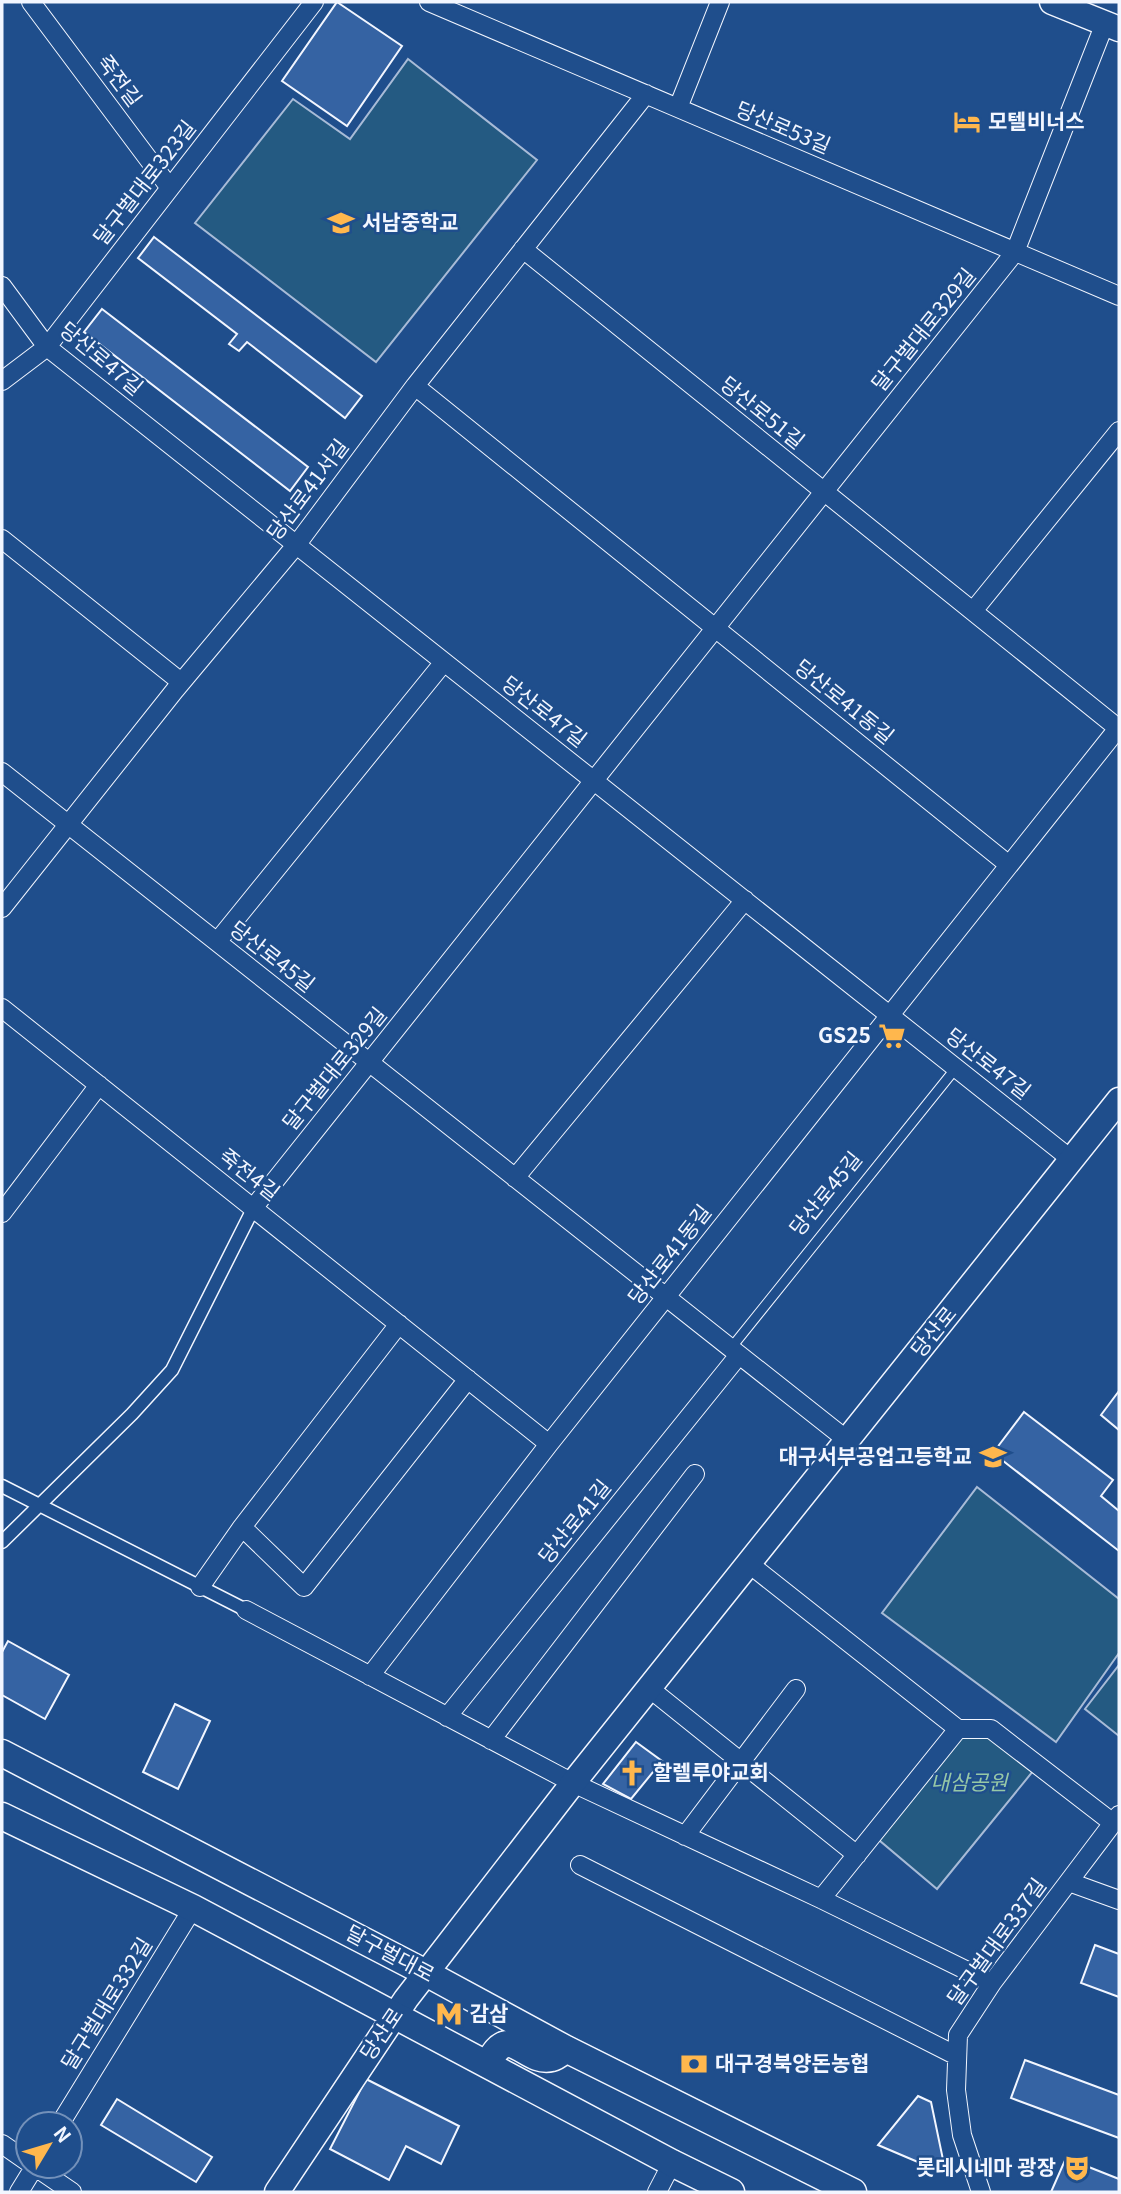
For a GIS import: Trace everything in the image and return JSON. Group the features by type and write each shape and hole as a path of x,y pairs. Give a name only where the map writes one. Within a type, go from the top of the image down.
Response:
{"main road":[{"path":"1052,2 1112,26"},
{"name":"당산로","path":"277,2192 426,1973 573,1783 1119,1100"},
{"name":"달구벌대로","path":"2,1753 426,1973 566,2049 853,2192"},
{"path":"2,1816 193,1908 672,2164 732,2192"},
{"path":"488,2064 495,2050 503,2045 513,2044 542,2059 554,2058 566,2049"}],"street":[{"name":"죽전길","path":"32,2 170,188"},
{"name":"달구벌대로323길","path":"2,381 47,347 314,2"},
{"name":"당산로53길","path":"429,2 1119,296"},
{"path":"678,108 720,2"},
{"name":"달구벌대로329길","path":"2,1542 173,1370 254,1207 1015,252 1112,26"},
{"name":"당산로41서길","path":"2,908 181,682 297,544 415,386 646,94"},
{"name":"당산로51길","path":"523,249 1119,728"},
{"name":"당산로47길","path":"2,286 47,347 1072,1160"},
{"path":"415,386 715,628"},
{"path":"973,611 1119,431"},
{"path":"2,539 181,682"},
{"name":"당산로41동길","path":"715,628 1009,865"},
{"path":"217,942 444,662"},
{"name":"당산로41동길","path":"370,1676 549,1444 1119,728"},
{"name":"당산로45길","path":"2,772 847,1440"},
{"path":"515,1178 745,900"},
{"name":"죽전4길","path":"2,1008 549,1444"},
{"path":"2,1213 99,1085"},
{"path":"200,1587 242,1527 399,1324"},
{"name":"당산로41길","path":"447,1717 735,1352"},
{"path":"242,1527 304,1587 468,1379"},
{"path":"491,1740 695,1474"},
{"path":"2,1486 246,1610 573,1783 821,1899 992,1983"},
{"path":"748,1563 958,1729 991,1729 1116,1819"},
{"path":"649,1688 857,1854"},
{"path":"685,1836 796,1689"},
{"path":"821,1899 958,1729"},
{"name":"달구벌대로337길","path":"981,2192 962,2134 956,2090 958,2035 992,1983 1116,1819"},
{"path":"580,1865 957,2056"},
{"name":"달구벌대로337길","path":"1069,1882 1119,1900"},
{"name":"달구벌대로332길","path":"69,2110 193,1908"},
{"path":"657,2192 672,2164"},
{"path":"54,2180 72,2192"}],"lane":[{"name":"당산로45길","path":"735,1352 956,1068"}],"green space":[{"path":"408,59 537,160 376,362 195,223 293,99 350,139"},
{"path":"977,1487 1119,1599 1119,1653 1056,1742 882,1613"},
{"path":"1119,1665 1119,1736 1085,1709"},
{"name":"내삼공원","path":"958,1729 991,1729 1038,1765 937,1889 873,1835"}],"building":[{"path":"337,2 402,46 347,126 282,81"},
{"path":"154,237 362,396 345,418 247,342 239,351 229,344 237,334 138,258"},
{"path":"102,309 308,467 290,491 84,332"},
{"path":"1119,1391 1119,1430 1101,1415"},
{"path":"1024,1412 1113,1480 1101,1496 1119,1511 1119,1551 993,1453"},
{"path":"8,1641 69,1675 45,1719 2,1695 2,1652"},
{"path":"175,1704 210,1721 178,1789 143,1772"},
{"name":"할렐루야교회","path":"636,1742 662,1761 631,1799 603,1784"},
{"path":"1095,1945 1119,1954 1119,1997 1081,1983"},
{"path":"1025,2060 1119,2095 1119,2138 1011,2098"},
{"path":"366,2079 459,2126 441,2164 406,2146 389,2180 330,2149"},
{"path":"918,2096 931,2102 946,2174 878,2145"},
{"path":"117,2099 212,2157 196,2182 101,2125"},
{"name":"롯데시네마 광장","path":"1066,2158 1119,2179 1119,2192 1051,2192"}],"place":[{"name":"모텔비너스","path":"967,122"},
{"name":"서남중학교","path":"341,223"},
{"name":"GS25","path":"892,1036"},
{"name":"대구서부공업고등학교","path":"993,1457"},
{"name":"할렐루야교회","path":"632,1773"},
{"name":"감삼","path":"449,2014"},
{"name":"대구경북양돈농협","path":"694,2064"},
{"name":"롯데시네마 광장","path":"1077,2168"}]}
